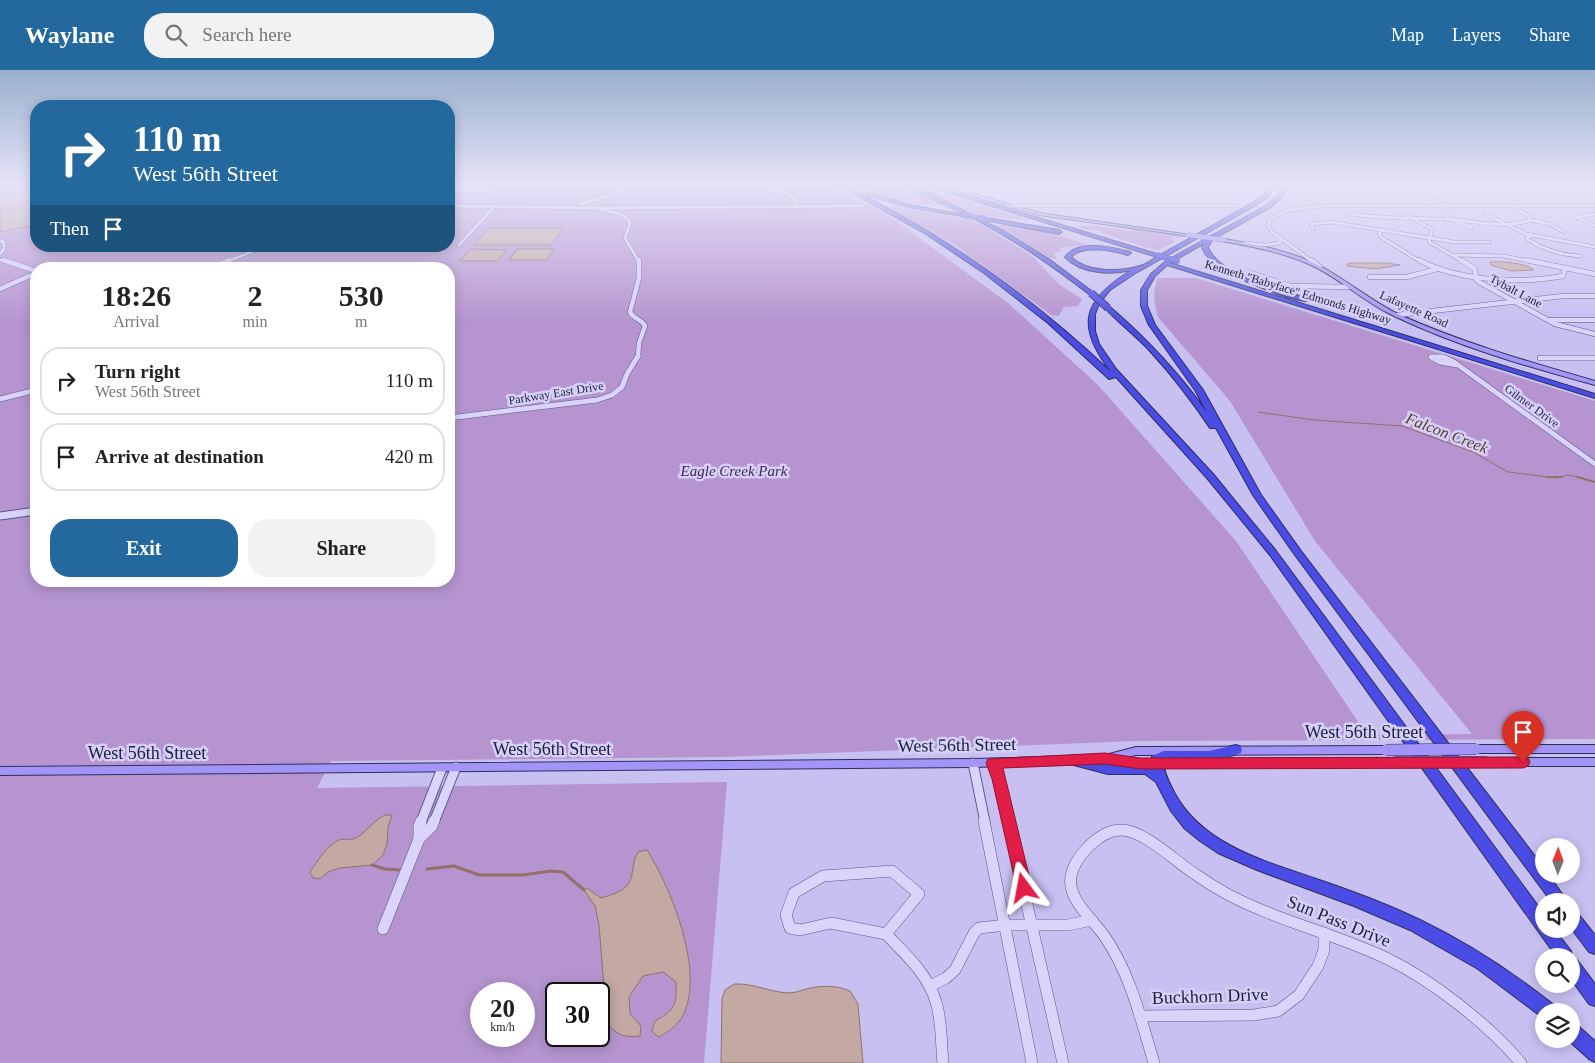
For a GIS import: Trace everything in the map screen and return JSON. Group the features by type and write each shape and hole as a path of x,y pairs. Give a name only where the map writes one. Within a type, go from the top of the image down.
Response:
{"highway":[{"path":"925,231 993,277 1057,327 1135,400 1146,407"},
{"path":"1001,231 1058,268 1108,308 1144,341 1182,382 1257,495 1316,578 1554,893"},
{"name":"Kenneth \"Babyface\" Edmonds Highway","path":"1056,231 1144,256 1595,396"},
{"name":"Kenneth \"Babyface\" Edmonds Highway","path":"1079,231 1595,390"},
{"path":"1144,256 1096,248 1076,251 1068,256 1072,262 1086,268 1102,271 1125,271 1138,267 1203,231"},
{"path":"1224,231 1168,262 1155,272 1144,288 1143,303 1150,321 1199,390 1246,477"},
{"path":"1218,235 1206,245 1205,252 1212,261 1226,269 1278,290 1390,328"},
{"path":"1192,237 1113,285 1102,295 1094,309 1092,331 1099,350 1113,370 1210,476 1278,559 1535,916"},
{"path":"1236,750 1209,756 1164,756 1157,760 1156,763 1170,799 1180,814 1198,832 1218,846 1244,859 1371,905 1415,925 1488,967 1537,1003"},
{"path":"1075,760 1108,769 1148,769 1162,781"},
{"path":"1580,928 1595,947"},
{"path":"1580,977 1595,998"},
{"path":"1580,1039 1595,1053"}],"main road":[{"name":"Lafayette Road","path":"1154,231 1224,240 1283,253 1320,268 1372,303 1397,315 1441,333 1595,383"},
{"name":"West 56th Street","path":"0,771 993,763 1105,758 1136,751 1595,749"},
{"name":"West 56th Street","path":"1105,758 1140,763 1595,762"}],"street":[{"path":"458,245 471,231"},
{"name":"Parkway East Drive","path":"455,417 597,400 612,395 622,387 627,374 638,358 639,343 645,326 643,322 632,316 630,312 639,280 640,266 636,254 625,238 626,231"},
{"path":"1272,231 1280,239 1329,273"},
{"path":"1381,231 1379,234 1381,237 1437,269 1497,278 1554,278 1563,276 1565,269"},
{"path":"1390,231 1458,242 1489,242"},
{"name":"Tybalt Lane","path":"1431,231 1428,241 1473,267 1478,282 1548,320 1567,328 1595,334"},
{"path":"1518,231 1532,236 1595,248"},
{"path":"1532,236 1527,239 1550,251 1580,256"},
{"path":"1231,242 1270,245 1280,242 1280,239"},
{"path":"0,241 4,242 4,249 0,254"},
{"path":"225,262 251,252"},
{"path":"1302,254 1320,268"},
{"path":"1451,255 1504,256 1595,274"},
{"path":"0,260 12,262 30,270"},
{"path":"1370,277 1407,277 1437,269"},
{"path":"1251,272 1290,286 1348,287"},
{"path":"0,289 30,275"},
{"path":"1397,315 1568,296 1595,296"},
{"path":"1548,320 1595,320"},
{"path":"1540,358 1595,358"},
{"name":"Gilmer Drive","path":"1457,365 1595,464"},
{"path":"0,398 30,391"},
{"path":"0,516 30,511"},
{"path":"972,763 1006,925 1032,1063"},
{"path":"993,763 999,779 1062,1063"},
{"path":"383,929 419,839 419,826 442,768"},
{"path":"419,839 432,826 456,768"},
{"name":"Sun Pass Drive","path":"1092,920 1073,891 1071,883 1072,869 1085,852 1107,833 1116,830 1131,831 1152,843 1197,876 1228,894 1388,959 1425,981 1490,1029 1508,1046 1521,1063"},
{"path":"886,934 919,894 892,872 823,876 794,893 786,915 790,928 800,930 831,923 886,934 921,972 930,986 936,1003 943,1063"},
{"path":"930,986 946,978 955,970 974,933 979,928 1006,925 1068,925 1092,920 1105,937 1122,966 1154,1063"},
{"name":"Buckhorn Drive","path":"1140,1016 1254,1015 1278,1011 1299,995 1318,966 1324,950 1324,933"}],"green space":[{"name":"Eagle Creek Park","path":"0,231 30,231 30,252 455,252 455,231 910,231 1008,303 1098,385 1236,541 1367,735 1472,734 1315,541 1230,401 1158,317 1154,298 1158,278 1196,278 1595,401 1595,739 1136,741 722,757 331,761 317,788 727,782 704,1063 0,1063"},
{"path":"931,231 993,231 1032,256 1060,285 1082,299 1078,306 1064,307 1059,316 1051,315 955,245"},
{"path":"1006,231 1042,231 1084,243 1084,245 1060,248 1061,251 1053,254 1057,259 1050,258"},
{"path":"1149,231 1182,236 1181,238 1168,236 1174,242 1159,250 1147,248 1100,232"}],"shaded area":[{"path":"487,231 561,231 551,245 473,245"},
{"path":"471,249 507,250 497,261 460,261"},
{"path":"517,249 554,249 547,260 509,260"},
{"path":"1490,262 1520,264 1534,270 1511,271 1491,265"},
{"path":"1347,264 1400,265 1375,269 1347,266"},
{"path":"385,815 392,815 388,827 387,844 383,855 372,865 340,868 328,872 320,879 313,878 310,872 330,846 339,840 358,837"},
{"path":"647,850 666,885 682,929 690,973 690,993 681,1019 674,1027 658,1037 652,1031 655,1021 671,1010 675,1002 676,982 663,972 643,976 629,997 630,1014 641,1026 640,1036 621,1035 610,1027 610,982 604,982 599,925 595,906 584,890 587,888 601,898 623,889 631,879 638,852"},
{"path":"734,984 788,993 826,986 850,991 858,1004 863,1063 721,1063 722,999 725,990"}],"waterway":[{"name":"Falcon Creek","path":"1258,412 1314,420 1402,426 1473,452 1508,472 1549,477"},
{"name":"Falcon Creek","path":"1561,477 1568,475 1583,478"},
{"name":"Falcon Creek","path":"1549,477 1561,477"},
{"name":"Falcon Creek","path":"1549,477 1561,477"},
{"name":"Falcon Creek","path":"1577,477 1595,482"},
{"path":"372,865 385,869 401,870"},
{"path":"427,869 454,866 479,875 523,875 551,871 563,872 584,890"}],"route":[{"path":"1024,888 999,779 993,763 1105,758 1140,763 1523,762"}]}
